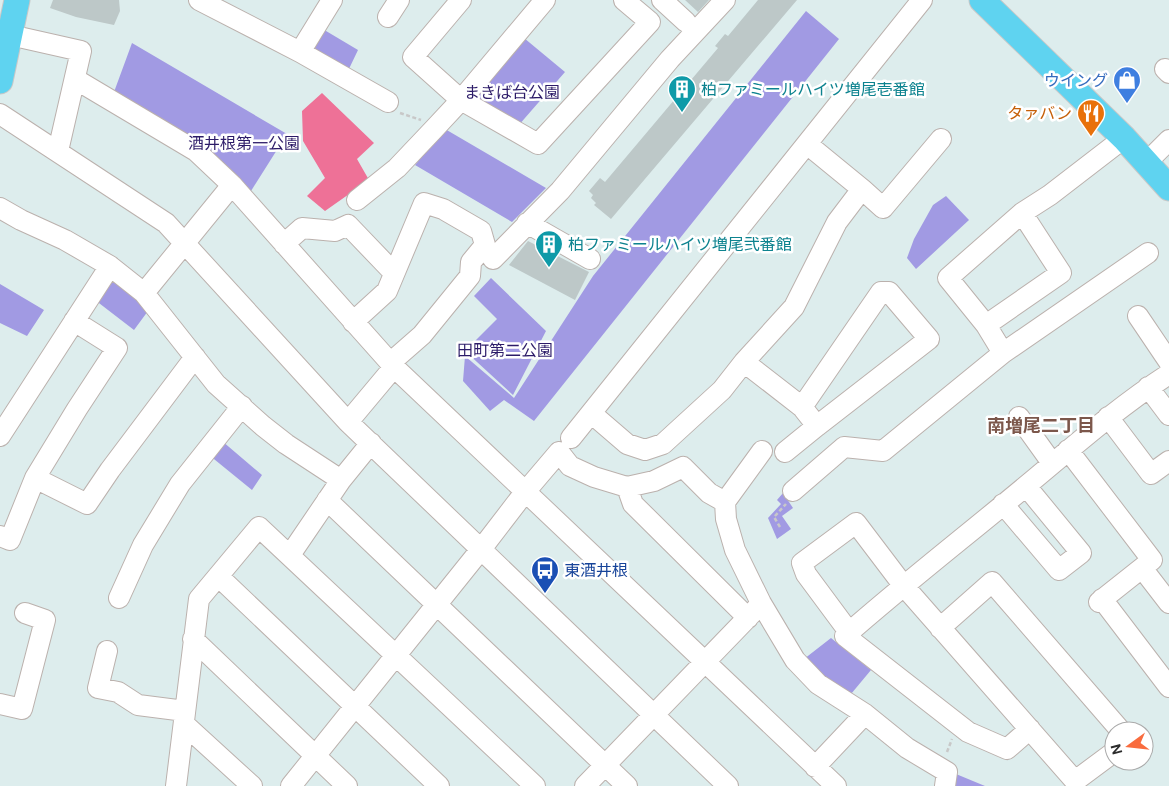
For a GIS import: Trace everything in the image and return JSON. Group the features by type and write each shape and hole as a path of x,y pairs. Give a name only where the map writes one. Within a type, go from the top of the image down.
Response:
{"main road":[{"path":"982,0 1124,138 1169,188"},
{"path":"1,71 10,14"}],"street":[{"path":"199,0 300,52 388,102"},
{"path":"300,52 331,0"},
{"path":"388,17 399,0"},
{"path":"461,0 413,57 461,100 538,144 650,22 626,0"},
{"path":"354,203 397,168 434,129 461,100 545,0"},
{"path":"644,17 662,0 686,22"},
{"path":"493,259 527,223 551,208 560,192 670,59 725,0"},
{"path":"571,438 922,0"},
{"path":"10,14 81,51 58,151"},
{"path":"75,79 196,151 232,185 392,365 836,786"},
{"path":"0,114 166,223 348,422 482,548 728,786"},
{"path":"1003,353 986,325 948,278 1022,213 1050,195 1124,138"},
{"path":"807,144 883,208 941,139"},
{"path":"1147,162 1169,140"},
{"path":"144,293 232,185"},
{"path":"591,413 627,444 645,450 663,444 722,390 744,362 794,307 837,222 862,189"},
{"path":"348,422 392,365 422,335 470,276 471,262 484,245 481,231 443,210 424,203 415,229 387,291 353,322"},
{"path":"0,208 65,240 110,266 144,293 216,384 286,444 341,480"},
{"path":"986,325 1062,273 1022,213"},
{"path":"527,223 590,259"},
{"path":"284,244 302,228 335,231 348,225 394,273"},
{"path":"793,491 844,447 883,451 1003,353 1148,252"},
{"path":"0,436 110,266"},
{"path":"784,452 929,338 889,292 881,292 802,407"},
{"path":"1138,316 1169,362"},
{"path":"0,536 10,540 35,478 117,348 74,321"},
{"path":"35,478 87,504 110,470 196,357"},
{"path":"744,362 802,407 817,426"},
{"path":"1030,729 1007,749 968,732 845,636 903,585 1108,417 1169,374"},
{"path":"1148,387 1169,415"},
{"path":"119,598 143,545 180,484 242,406"},
{"path":"1019,417 1052,463"},
{"path":"1108,417 1152,474 1169,461"},
{"path":"290,555 341,480 371,443"},
{"path":"1068,450 1152,560 1100,601 1169,687"},
{"path":"762,451 725,502 726,519 735,550 761,603 795,660 818,684 866,714 907,748 947,772 944,786"},
{"path":"291,786 559,452 570,466 594,477 627,488 654,481 683,467 709,493 725,502"},
{"path":"1003,504 1059,570 1081,552 1026,486"},
{"path":"627,488 633,504 748,618"},
{"path":"327,500 627,786"},
{"path":"849,632 806,574 802,563 856,523 903,585 1075,782 1104,760"},
{"path":"176,786 199,599 259,527 535,786"},
{"path":"1142,568 1169,603"},
{"path":"218,576 439,786"},
{"path":"940,628 992,582 1112,721"},
{"path":"585,786 761,603"},
{"path":"0,704 22,709 45,620 24,613"},
{"path":"193,639 347,786"},
{"path":"108,650 98,688 118,692 138,705 185,718 252,786"},
{"path":"815,767 866,714"}],"path":[{"path":"388,102 389,108 423,120 434,129"},
{"path":"780,527 774,517 787,503 793,491"}],"green space":[{"path":"806,11 839,39 534,421 504,400 490,411 463,381 465,356 514,398 593,276"},
{"path":"321,28 358,50 347,73 311,53"},
{"name":"まきば台公園","path":"524,38 565,72 518,126 473,96"},
{"name":"酒井根第一公園","path":"132,43 287,134 251,191 204,145 114,92"},
{"path":"445,129 546,188 512,222 415,165"},
{"path":"946,196 969,220 916,269 907,258 914,239 933,205"},
{"name":"田町第二公園","path":"491,278 546,331 513,395 465,351 497,319 474,296"},
{"path":"114,281 137,299 148,311 134,330 95,300 107,282"},
{"path":"0,284 44,310 27,336 0,323"},
{"path":"222,441 262,475 252,490 209,455"},
{"path":"783,493 793,508 782,516 791,529 777,539 768,518 781,504 777,500"},
{"path":"831,638 871,670 851,694 821,678 804,659"},
{"path":"956,774 985,786 953,786"}],"shaded area":[{"path":"322,93 374,143 357,159 369,180 325,211 307,196 325,178 303,141 302,111"}],"building":[{"path":"53,0 119,0 120,11 114,25 76,17 50,8"},
{"path":"685,0 709,0 698,12"},
{"name":"柏ファミールハイツ増尾壱番館","path":"758,0 797,0 611,219 594,205 596,203 591,198 593,195 589,191 600,178 605,182 718,48 715,46 725,34 728,36"},
{"name":"柏ファミールハイツ増尾弐番館","path":"528,241 589,272 575,300 509,265"}],"place":[{"name":"ウイング","path":"1127,104"},
{"name":"柏ファミールハイツ増尾壱番館","path":"682,113"},
{"name":"タァバン","path":"1091,137"},
{"name":"柏ファミールハイツ増尾弐番館","path":"549,268"},
{"name":"東酒井根","path":"545,594"}],"district":[{"name":"南増尾二丁目","path":"1041,426"}]}
